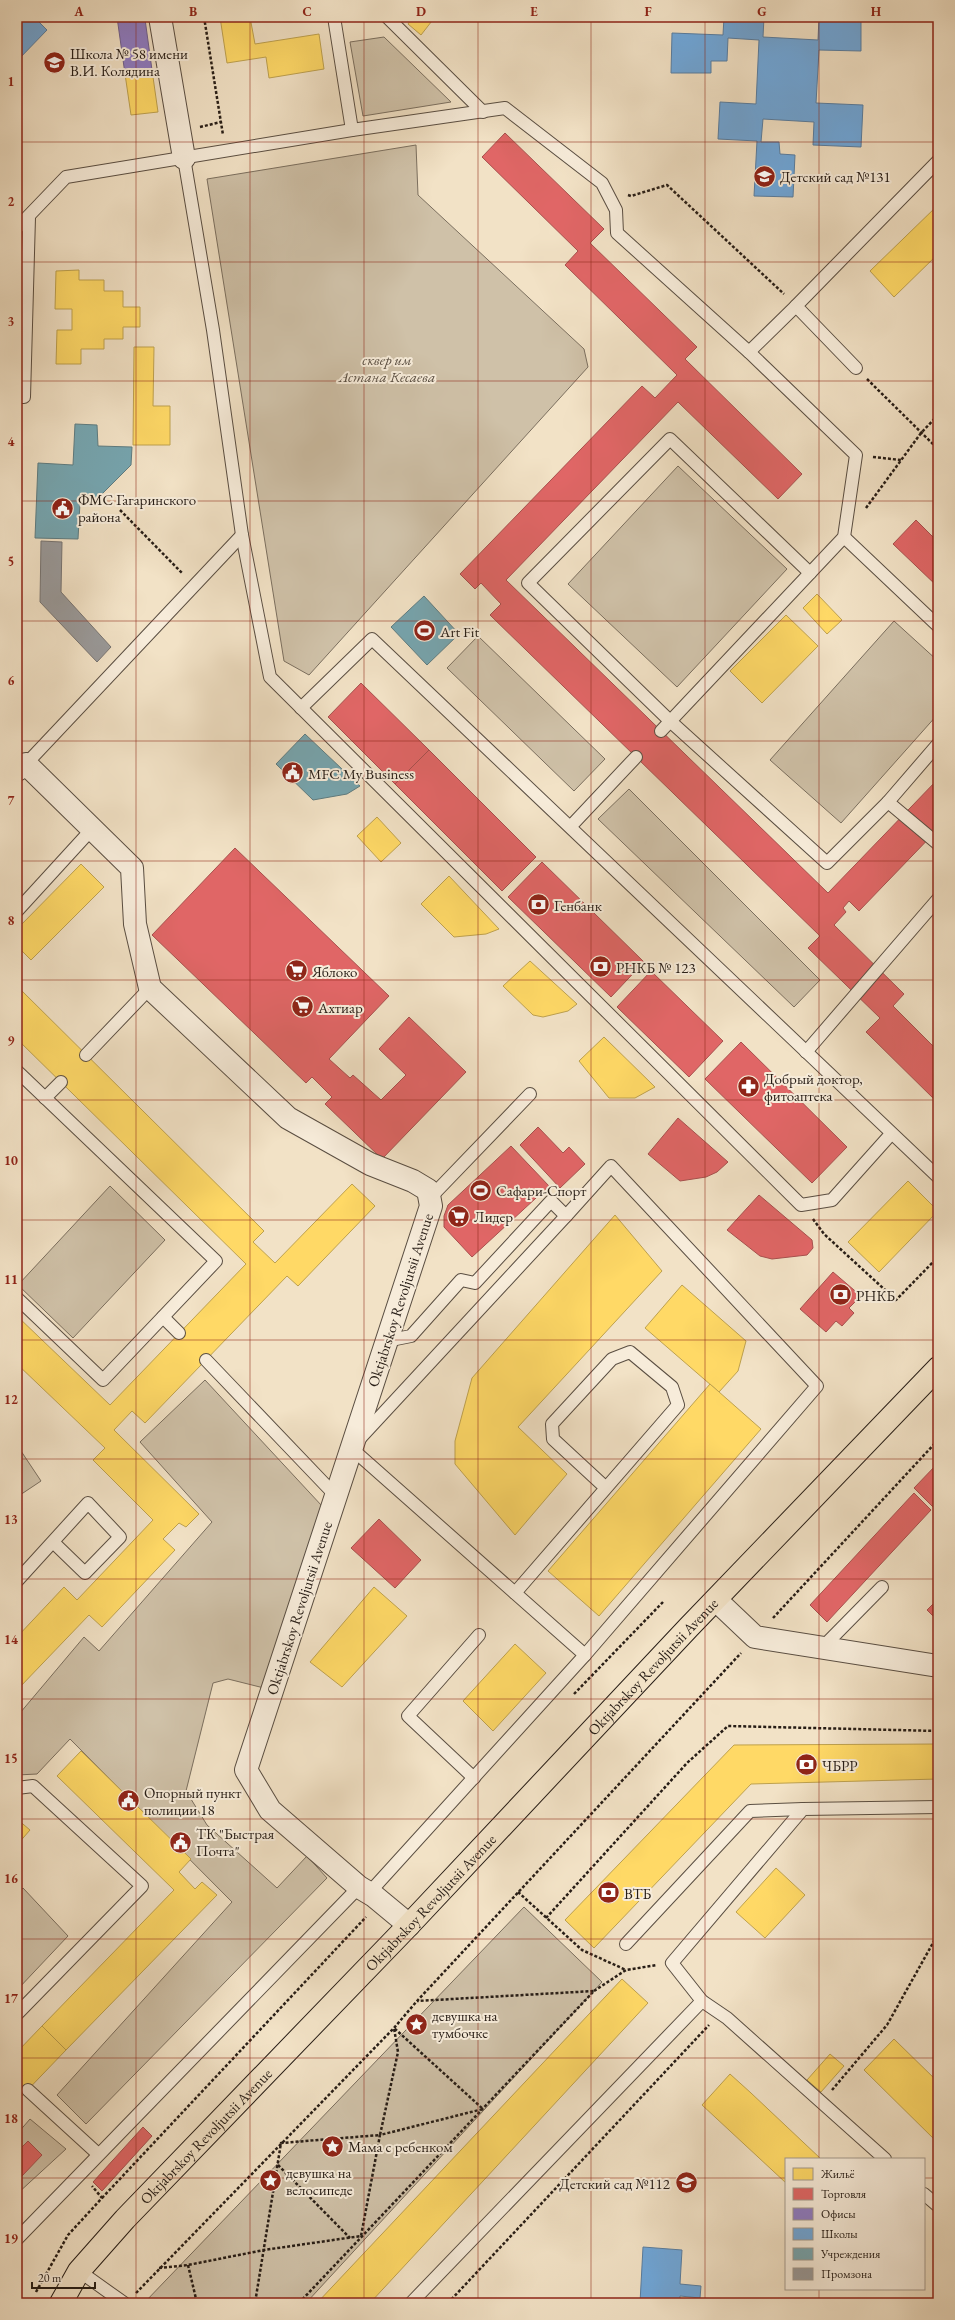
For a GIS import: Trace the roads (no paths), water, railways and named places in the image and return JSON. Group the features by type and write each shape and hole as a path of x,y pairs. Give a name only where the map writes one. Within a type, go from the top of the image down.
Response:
{"main road":[{"name":"Oktjabrskoy Revoljutsii Avenue","path":"61,2303 80,2271 125,2220 409,1925 716,1600 938,1368"}],"street":[{"path":"160,17 184,158"},
{"path":"21,767 92,829 132,868 135,924 150,988"},
{"name":"Oktjabrskoy Revoljutsii Avenue","path":"150,988 288,1118 370,1164 413,1181 428,1190 431,1206 246,1770 270,1810 409,1925"},
{"path":"716,1600 756,1637 938,1666"}],"lane":[{"path":"334,17 352,130"},
{"path":"387,17 483,112"},
{"path":"17,228 66,177 352,130 505,108 602,183 616,210 617,233 749,352 856,455 844,537 661,731"},
{"path":"184,158 213,330 242,535 270,677 801,1204 832,1200 891,1134"},
{"path":"749,352 938,161"},
{"path":"17,397 24,397 29,217"},
{"path":"796,306 856,368"},
{"path":"810,573 670,439 528,583 670,721 827,863 888,802 938,744"},
{"path":"21,767 242,535"},
{"path":"844,537 938,626"},
{"path":"301,708 372,639 571,826 891,1134 938,1177"},
{"path":"571,826 636,757"},
{"path":"888,802 938,844"},
{"path":"17,911 92,829"},
{"path":"806,1052 938,899"},
{"path":"86,1055 150,988"},
{"path":"17,1071 216,1262 103,1380 17,1298"},
{"path":"45,1098 61,1082"},
{"path":"429,1199 530,1094"},
{"path":"17,2239 98,2154 370,1894 585,1655 817,1386 611,1166 351,1448 585,1655"},
{"path":"386,1341 411,1336 461,1280 475,1283 551,1201 566,1216"},
{"path":"163,1317 179,1333"},
{"path":"515,1592 606,1488 678,1405 672,1387 630,1352 612,1360 552,1424 553,1439 606,1488"},
{"path":"206,1360 336,1496"},
{"path":"17,1581 88,1503 120,1536 85,1573 53,1542"},
{"path":"822,1648 882,1587"},
{"path":"474,1778 408,1716 478,1635"},
{"path":"17,1788 32,1786 142,1886 17,2014"},
{"path":"626,1944 750,1811 804,1808 938,1807"},
{"path":"804,1808 672,1963 702,2001 720,2013 884,2158"},
{"path":"411,2303 702,2001"},
{"path":"28,2090 98,2154"},
{"path":"925,2195 938,2206"},
{"path":"80,2271 127,2300"}],"place":[{"name":"Школа № 58 имени В.И. Колядина","path":"55,62"},
{"name":"Детский сад №131","path":"764,176"},
{"name":"ФМС Гагаринского района","path":"62,508"},
{"name":"Art Fit","path":"425,631"},
{"name":"MFC My Business","path":"292,773"},
{"name":"Генбанк","path":"539,905"},
{"name":"РНКБ № 123","path":"601,967"},
{"name":"Яблоко","path":"297,971"},
{"name":"Ахтиар","path":"303,1007"},
{"name":"Добрый доктор, фитоаптека","path":"748,1087"},
{"name":"Сафари-Спорт","path":"481,1190"},
{"name":"Лидер","path":"459,1216"},
{"name":"РНКБ","path":"841,1295"},
{"name":"ЧБРР","path":"806,1765"},
{"name":"Опорный пункт полиции 18","path":"129,1801"},
{"name":"ТК \"Быстрая Почта\"","path":"181,1842"},
{"name":"ВТБ","path":"609,1893"},
{"name":"девушка на тумбочке","path":"416,2024"},
{"name":"Мама с ребенком","path":"333,2146"},
{"name":"девушка на велосипеде","path":"270,2181"},
{"name":"Детский сад №112","path":"686,2183"}],"park label":[{"name":"сквер им Астана Кесаева","path":"387,368"}]}
